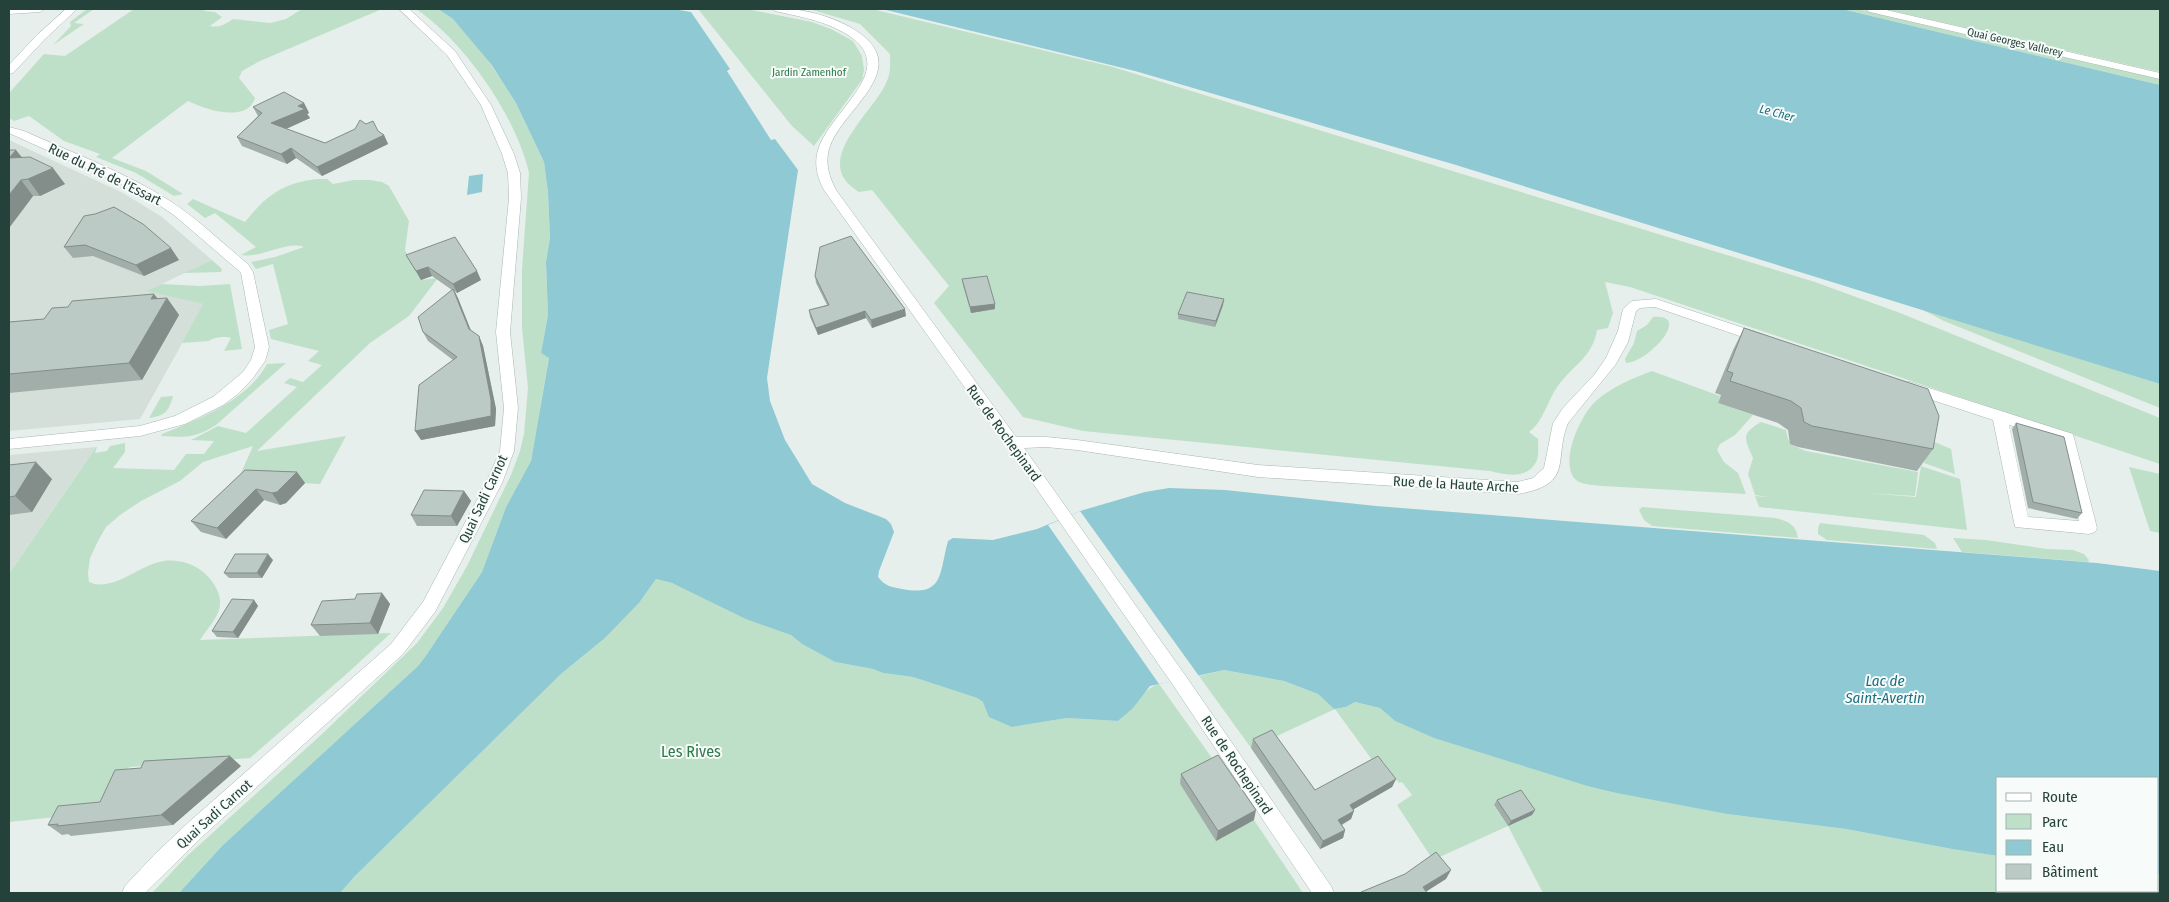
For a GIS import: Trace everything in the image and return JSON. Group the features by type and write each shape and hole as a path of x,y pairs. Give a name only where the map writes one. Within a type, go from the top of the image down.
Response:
{"street":[{"path":"9,11 40,9"},
{"path":"9,71 41,37 72,9"},
{"name":"Quai Sadi Carnot","path":"132,893 190,835 379,666 413,630 429,607 469,532 494,483 507,451 511,408 503,332 514,205 514,173 508,154 486,104 451,53 404,9"},
{"name":"Rue de Rochepinard","path":"778,9 810,16 841,26 858,37 868,47 873,62 870,80 827,140 821,160 824,178 838,203 1057,508 1324,893"},
{"name":"Quai Georges Vallerey","path":"1870,9 2160,76"},
{"name":"Rue du Pré de l'Essart","path":"9,130 20,133 121,179 163,202 243,267 247,272 262,348 258,361 248,375 218,401 180,420 140,431 9,444"},
{"name":"Rue de la Haute Arche","path":"1011,443 1046,442 1258,471 1518,488 1535,486 1549,474 1556,453 1558,430 1570,407 1590,387 1614,358 1624,340 1630,309 1638,304 1656,303 1776,343"},
{"path":"1898,383 2068,438 2089,528 2020,523 2000,417"}],"shaded area":[{"path":"9,140 123,193 162,217 212,260 147,291 204,304 140,419 9,431"},
{"path":"96,447 71,483 9,574 9,455"}],"green space":[{"path":"87,9 94,9 74,23 84,24 53,45 71,26 70,22"},
{"path":"134,9 206,9 204,11 215,12 222,17 210,26 217,26 233,19 270,23 286,19 302,9 382,9 260,61 242,71 239,78 255,98 250,106 243,111 224,112 204,108 188,101 112,158 146,171 183,194 174,196 136,173 96,157 100,154 64,141 29,116 14,121 9,118 10,92 44,54 65,56"},
{"path":"416,9 438,9 453,19 482,51 516,103 544,162 548,192 550,238 546,262 548,315 541,353 549,357 531,461 506,507 482,572 418,666 222,846 179,893 152,893 187,856 321,735 417,643 443,608 467,566 511,475 520,451 524,434 528,388 522,328 522,269 529,173 513,128 486,82 452,40"},
{"name":"Jardin Zamenhof","path":"698,9 747,9 812,22 831,29 853,41 862,56 864,70 862,80 814,146 792,126"},
{"path":"809,9 872,9 1113,67 1815,282 1900,313 2160,418 2160,464 1630,287 1605,282 1613,313 1608,328 1597,330 1595,339 1587,354 1558,386 1542,417 1529,432 1538,439 1538,458 1528,471 1522,473 1510,475 1490,471 1083,431 1023,417 934,303 949,286 872,190 859,192 845,180 840,166 842,152 849,137 880,94 887,81 890,71 890,54 860,24"},
{"path":"1842,9 1857,9 2160,79 2160,85"},
{"path":"1884,9 2160,9 2160,72 2142,68"},
{"path":"327,179 333,184 354,180 370,180 382,182 389,186 409,221 405,250 421,280 438,278 409,316 370,343 257,451 346,436 320,484 238,480 253,446 203,462 180,481 141,501 106,527 90,558 89,582 107,584 155,563 164,561 183,562 195,567 211,580 220,598 218,612 200,640 391,633 250,758 130,767 111,780 94,813 9,822 9,574 96,447 95,453 107,451 110,446 125,443 125,452 113,468 174,470 186,454 204,454 214,441 191,440 218,426 246,433 297,387 284,383 290,378 303,382 322,365 308,361 319,351 271,339 269,330 288,324 273,264 256,269 251,262 275,257 304,247 297,245 289,246 249,256 241,255 256,247 215,213 205,218 187,204 193,199 245,222 260,205 276,192 294,184"},
{"path":"212,260 222,269 221,272 184,273"},
{"path":"162,284 200,286 230,284 242,349 224,351 231,338 226,337 209,341 182,343 203,304 146,291"},
{"path":"1919,308 2160,384 2160,408 1944,321"},
{"path":"1653,317 1664,318 1669,322 1668,330 1663,338 1646,355 1626,363 1625,359 1634,343 1637,331 1647,325"},
{"path":"286,363 216,425 201,433 190,436 161,436 206,415 234,398 258,377 267,364"},
{"path":"1652,371 1720,396 1718,403 1753,415 1735,435 1720,444 1717,450 1724,462 1738,473 1746,494 1602,486 1585,484 1576,480 1571,472 1569,462 1574,438 1584,416 1591,406 1603,395 1630,380"},
{"path":"173,396 166,412 149,418 161,397"},
{"path":"1761,422 1786,430 1792,444 1806,451 1918,472 1915,496 1866,493 1916,497 1921,466 1960,479 1967,530 1759,507 1755,496 1768,497 1755,495 1748,474 1753,458 1746,437 1754,426"},
{"path":"1930,440 1951,449 1955,474 1924,463"},
{"path":"2129,467 2160,474 2160,533 2150,531"},
{"path":"1642,507 1776,518 1791,525 1796,530 1798,538 1652,526 1644,520 1639,510"},
{"path":"1820,523 1924,535 1935,543 1937,549 1827,540 1818,534"},
{"path":"1953,538 1986,540 2047,549 2073,550 2084,554 2089,560 2088,562 1962,552"},
{"name":"Les Rives","path":"656,579 672,583 791,635 802,644 835,662 873,669 883,673 913,677 977,698 1012,727 1067,718 1118,721 1148,690 1159,684 1217,765 1180,784 1216,840 1254,820 1303,893 340,893 355,876 561,674 605,638 639,603"},
{"path":"1224,670 1284,681 1318,694 1334,709 1346,707 1355,702 1380,708 1395,721 1435,738 1587,786 1727,814 1846,829 1996,856 1996,892 2159,892 2160,874 2160,893 1543,893 1508,826 1433,860 1397,805 1412,795 1402,782 1399,783 1383,761 1375,764 1335,709 1251,748 1199,676","holes":["1494,806 1532,815 1508,826"]}],"water":[{"name":"Lac de Saint-Avertin","path":"438,9 673,9 691,12 730,69 727,71 771,140 775,139 798,170 767,378 770,401 785,440 812,484 845,503 886,519 891,524 894,532 878,577 888,586 916,591 926,590 933,586 941,573 948,541 953,538 993,540 1037,529 1080,511 1145,492 1169,488 1225,490 1376,506 2097,563 2160,571 2160,874 2159,777 1996,777 1996,856 1846,829 1727,814 1587,786 1434,738 1395,721 1380,708 1355,702 1346,707 1334,709 1318,694 1284,681 1224,670 1150,686 1133,708 1118,721 1067,718 1012,727 989,717 983,702 977,698 913,677 883,673 873,669 835,662 802,644 791,635 746,619 672,583 656,579 639,603 605,638 561,674 355,876 340,893 179,893 222,846 418,666 482,572 506,507 531,461 549,358 541,353 548,315 546,262 550,238 548,192 544,162 516,103 491,64 453,19"},
{"name":"Le Cher","path":"882,9 1842,9 2160,85 2160,384 1456,165 1135,71"},
{"path":"483,174 482,192 467,195 469,176"}],"pier":[{"path":"1080,511 1199,676 1159,684 1048,525"}],"building":[{"path":"284,92 304,103 298,106 305,109 271,123 325,143 355,129 360,120 366,124 373,121 378,131 384,135 317,167 291,148 281,154 237,137 262,113 253,107"},
{"path":"9,150 16,150 9,158"},
{"path":"30,157 53,168 28,179 21,180 9,195 9,158"},
{"path":"114,207 143,224 171,248 136,265 85,245 64,247 84,216"},
{"path":"851,236 905,309 871,320 865,311 816,328 809,310 829,305 815,276 820,247"},
{"path":"455,237 477,271 453,284 428,267 416,271 406,255"},
{"path":"987,276 995,304 970,307 962,279"},
{"path":"453,289 469,329 479,336 491,400 491,416 415,431 419,385 457,357 423,332 418,317"},
{"path":"1187,292 1224,299 1216,321 1178,314"},
{"path":"154,294 151,299 167,298 129,363 9,374 9,322 44,319 52,308 68,307 72,301"},
{"path":"1744,328 1928,389 1939,416 1933,449 1812,426 1804,422 1801,408 1791,401 1730,381 1733,373 1727,371"},
{"path":"2016,423 2064,437 2082,513 2033,502"},
{"path":"36,462 15,496 9,497 9,465"},
{"path":"245,470 297,472 277,492 272,493 256,489 217,528 191,521"},
{"path":"424,490 464,491 451,516 411,515"},
{"path":"235,554 268,554 257,573 224,573"},
{"path":"382,593 370,623 311,625 322,601 355,599 357,594"},
{"path":"232,599 254,600 233,632 212,631"},
{"path":"1272,730 1315,790 1378,756 1396,779 1350,805 1354,811 1338,820 1345,830 1323,841 1253,739"},
{"path":"1218,755 1256,810 1218,831 1181,774"},
{"path":"230,756 161,815 57,826 58,824 48,825 58,806 100,802 115,770 141,768 144,761"},
{"path":"1521,790 1535,810 1511,821 1497,800"},
{"path":"1436,852 1451,870 1423,887 1427,893 1361,892 1405,874"}]}
